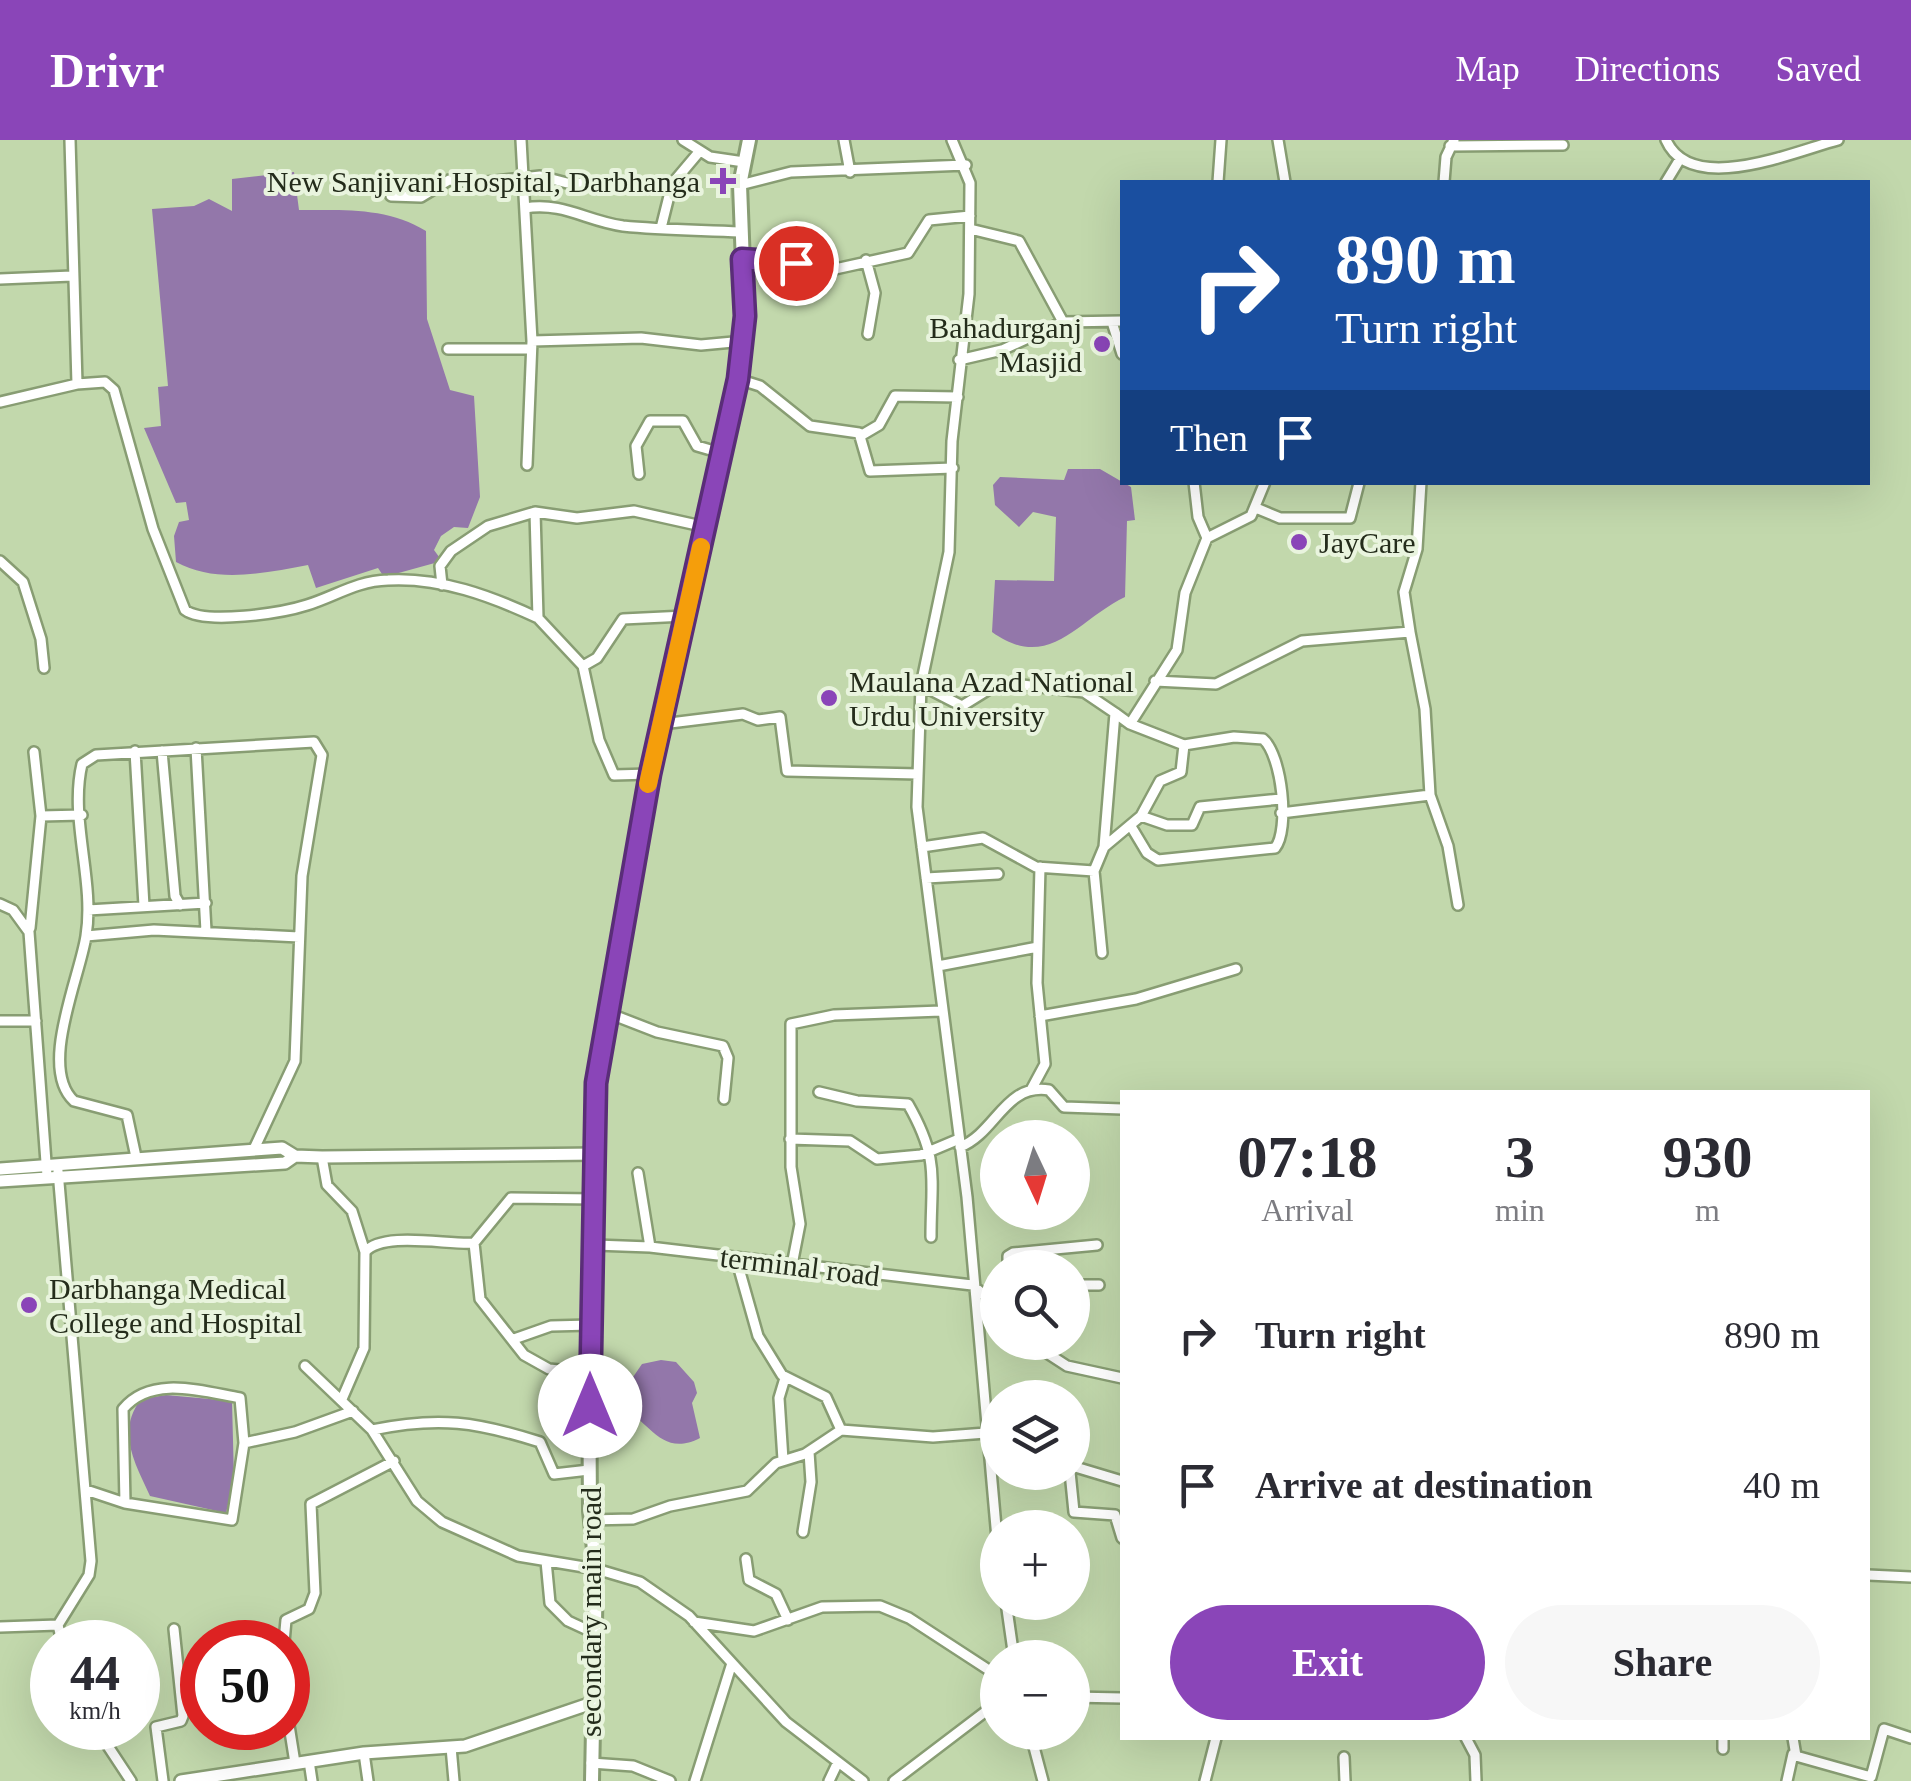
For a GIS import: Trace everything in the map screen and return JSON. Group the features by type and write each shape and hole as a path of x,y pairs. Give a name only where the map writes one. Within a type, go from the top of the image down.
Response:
{"main road":[{"name":"secondary main road","path":"592,1781 596,1569 589,1470 596,1083 650,774 738,379 744,341 740,185 749,140"}],"street":[{"path":"70,140 77,384"},
{"path":"521,140 532,345 527,465"},
{"path":"683,140 699,152 744,162"},
{"path":"844,140 850,172"},
{"path":"952,140 966,164 969,294 958,360 949,552 921,686 918,774 922,847 960,1143 981,1380"},
{"path":"1218,180 1221,140"},
{"path":"1278,140 1285,180"},
{"path":"1666,140 1680,159 1692,166 1732,167 1838,140"},
{"path":"1444,180 1452,143 1563,145"},
{"path":"661,228 672,184 699,152"},
{"path":"1667,180 1680,159"},
{"path":"740,185 791,172 966,164"},
{"path":"391,196 421,196 449,180 522,180 540,176 566,183 672,184"},
{"path":"525,208 558,205 602,222 740,232"},
{"path":"742,259 784,260 826,271 908,254 929,220 970,216"},
{"path":"970,230 1018,241 1063,322"},
{"path":"866,260 875,293 868,334"},
{"path":"0,279 72,276"},
{"path":"958,360 1002,350 1063,322 1117,322"},
{"path":"448,349 641,338 701,345 744,341"},
{"path":"738,379 760,386 810,426 862,435 879,425 895,396 958,397"},
{"path":"0,402 77,384 105,382 114,390 154,529 179,602 190,615 298,607 364,582 403,579 494,598 538,618 583,666 600,740 614,776 650,774"},
{"path":"639,474 637,442 650,421 683,421 698,446 722,453"},
{"path":"862,435 872,472 952,468"},
{"path":"1130,724 1177,650 1185,593 1207,538 1198,517 1194,485"},
{"path":"1207,538 1240,525 1256,508 1264,485"},
{"path":"1256,508 1280,518 1350,518 1359,485"},
{"path":"1421,485 1417,548 1404,592 1424,709 1430,795 1448,846 1458,905"},
{"path":"442,585 440,566 451,550 498,522 535,512 577,518 634,511 706,526"},
{"path":"535,512 538,618"},
{"path":"0,561 23,582 41,639 44,668"},
{"path":"583,666 597,658 623,619 686,616"},
{"path":"1154,681 1216,684 1302,641 1410,632"},
{"path":"921,686 957,706 1002,685 1074,689 1130,724 1184,745 1234,737 1264,740 1277,760 1282,839 1269,850 1158,860 1147,852 1132,828"},
{"path":"1102,952 1094,870 1104,847 1114,712"},
{"path":"662,724 739,714 758,720 780,716 787,770 918,774"},
{"path":"136,1157 126,1115 74,1101 62,1080 63,1030 86,936 88,910 80,773 85,759 135,752 314,742 321,747 302,876 294,1069 254,1149"},
{"path":"1104,847 1132,828 1160,781 1183,768 1184,745"},
{"path":"196,748 206,931"},
{"path":"162,751 174,896 180,904"},
{"path":"34,752 41,816 29,932 86,1490 89,1575 62,1620"},
{"path":"135,752 144,906"},
{"path":"1281,813 1430,795"},
{"path":"1141,816 1167,825 1192,825 1200,807 1282,799"},
{"path":"41,816 82,815"},
{"path":"922,847 983,838 1040,867 1094,870"},
{"path":"1031,1090 1045,1064 1038,947 1040,867"},
{"path":"926,878 998,874"},
{"path":"88,910 206,903"},
{"path":"0,904 13,910 29,932"},
{"path":"86,936 206,931 299,937"},
{"path":"938,966 1038,947"},
{"path":"1040,1016 1154,994 1236,969"},
{"path":"792,1265 800,1224 790,1139 791,1024 834,1015 941,1010"},
{"path":"608,1012 657,1032 723,1046 728,1058 724,1098"},
{"path":"0,1021 36,1021"},
{"path":"790,1139 850,1142 877,1159 915,1156 931,1148 980,1138 1010,1100 1031,1090 1049,1090 1064,1106 1120,1109"},
{"path":"818,1092 856,1101 906,1102 931,1148 935,1185 930,1237"},
{"path":"0,1169 52,1170 282,1148 295,1156 322,1157 597,1154"},
{"path":"0,1181 136,1157 163,1161 285,1162 295,1156"},
{"path":"322,1157 327,1185 352,1210 365,1252 364,1348 342,1400"},
{"path":"638,1173 650,1246"},
{"path":"590,1374 549,1369 524,1355 478,1293 474,1243 511,1198 596,1200"},
{"path":"365,1252 372,1245 387,1241 474,1243"},
{"name":"terminal road","path":"595,1245 650,1246 972,1285 980,1291"},
{"path":"1044,1250 1097,1245"},
{"path":"736,1258 758,1336 786,1378 822,1393 841,1430"},
{"path":"1090,1284 1099,1284"},
{"path":"514,1339 551,1326 591,1325"},
{"path":"1058,1360 1067,1366 1120,1378"},
{"path":"305,1366 372,1430 418,1501 442,1522 518,1556 596,1569 640,1582 694,1622 786,1722 864,1781"},
{"path":"783,1460 779,1398 786,1378"},
{"path":"86,1490 125,1503 232,1520 244,1442 240,1398 150,1388 135,1394 123,1409 125,1503"},
{"path":"244,1442 296,1432 353,1411"},
{"path":"372,1430 446,1420 478,1423 540,1442 554,1474 589,1470"},
{"path":"590,1520 634,1519 670,1506 738,1494 783,1460 809,1452 841,1430 934,1437 980,1433"},
{"path":"803,1532 811,1482 809,1452"},
{"path":"286,1620 309,1609 315,1594 311,1504 394,1461"},
{"path":"1090,1473 1120,1481"},
{"path":"1072,1490 1072,1510 1112,1513 1120,1533"},
{"path":"746,1559 750,1580 776,1594 788,1620"},
{"path":"546,1561 550,1603 568,1621 594,1633"},
{"path":"1870,1575 1911,1577"},
{"path":"694,1622 754,1631 822,1607 880,1606 909,1618 945,1646 980,1666"},
{"path":"0,1627 30,1626"},
{"path":"163,1781 156,1727 181,1722 184,1716 174,1629"},
{"path":"696,1781 732,1663"},
{"path":"1090,1697 1120,1698"},
{"path":"181,1781 364,1754 451,1747 490,1739 592,1702"},
{"path":"894,1781 980,1716"},
{"path":"1793,1754 1871,1777 1884,1729 1911,1738"},
{"path":"1206,1781 1216,1740"},
{"path":"1467,1740 1474,1754 1476,1781"},
{"path":"1788,1781 1794,1740"},
{"path":"451,1747 454,1781"},
{"path":"111,1750 131,1781"},
{"path":"293,1750 295,1763"},
{"path":"1035,1750 1043,1781"},
{"path":"364,1754 368,1781"},
{"path":"1344,1758 1345,1781"},
{"path":"309,1761 312,1781"},
{"path":"591,1762 633,1766 670,1781"},
{"path":"829,1781 838,1762"}],"shaded area":[{"path":"294,172 299,210 381,214 426,231 427,319 450,390 474,396 480,497 468,528 454,527 441,536 434,550 442,561 384,577 378,568 316,588 308,565 224,575 176,562 174,536 179,522 189,520 186,502 176,503 144,428 161,426 158,387 168,386 152,209 194,206 209,199 232,211 232,179"},
{"path":"1068,469 1100,469 1120,481 1120,485 1131,487 1135,520 1127,521 1125,597 1046,645 1012,643 992,632 995,580 1054,581 1056,517 1033,512 1019,527 995,505 993,485 1000,477 1064,480"},
{"path":"676,1362 694,1382 697,1393 692,1403 700,1438 687,1443 665,1441 620,1406 622,1393 642,1364"},
{"path":"166,1395 232,1401 234,1480 226,1513 150,1496 130,1448 130,1423 141,1399"}],"slow traffic":[{"path":"648,784 701,547"}],"place":[{"name":"New Sanjivani Hospital, Darbhanga","path":"723,181"},
{"name":"Bahadurganj Masjid","path":"1102,344"},
{"name":"JayCare","path":"1299,542"},
{"name":"Maulana Azad National Urdu University","path":"829,698"},
{"name":"Darbhanga Medical College and Hospital","path":"29,1305"}],"route":[{"path":"590,1406 596,1083 650,774 738,379 745,316 742,259 796,263"}]}
